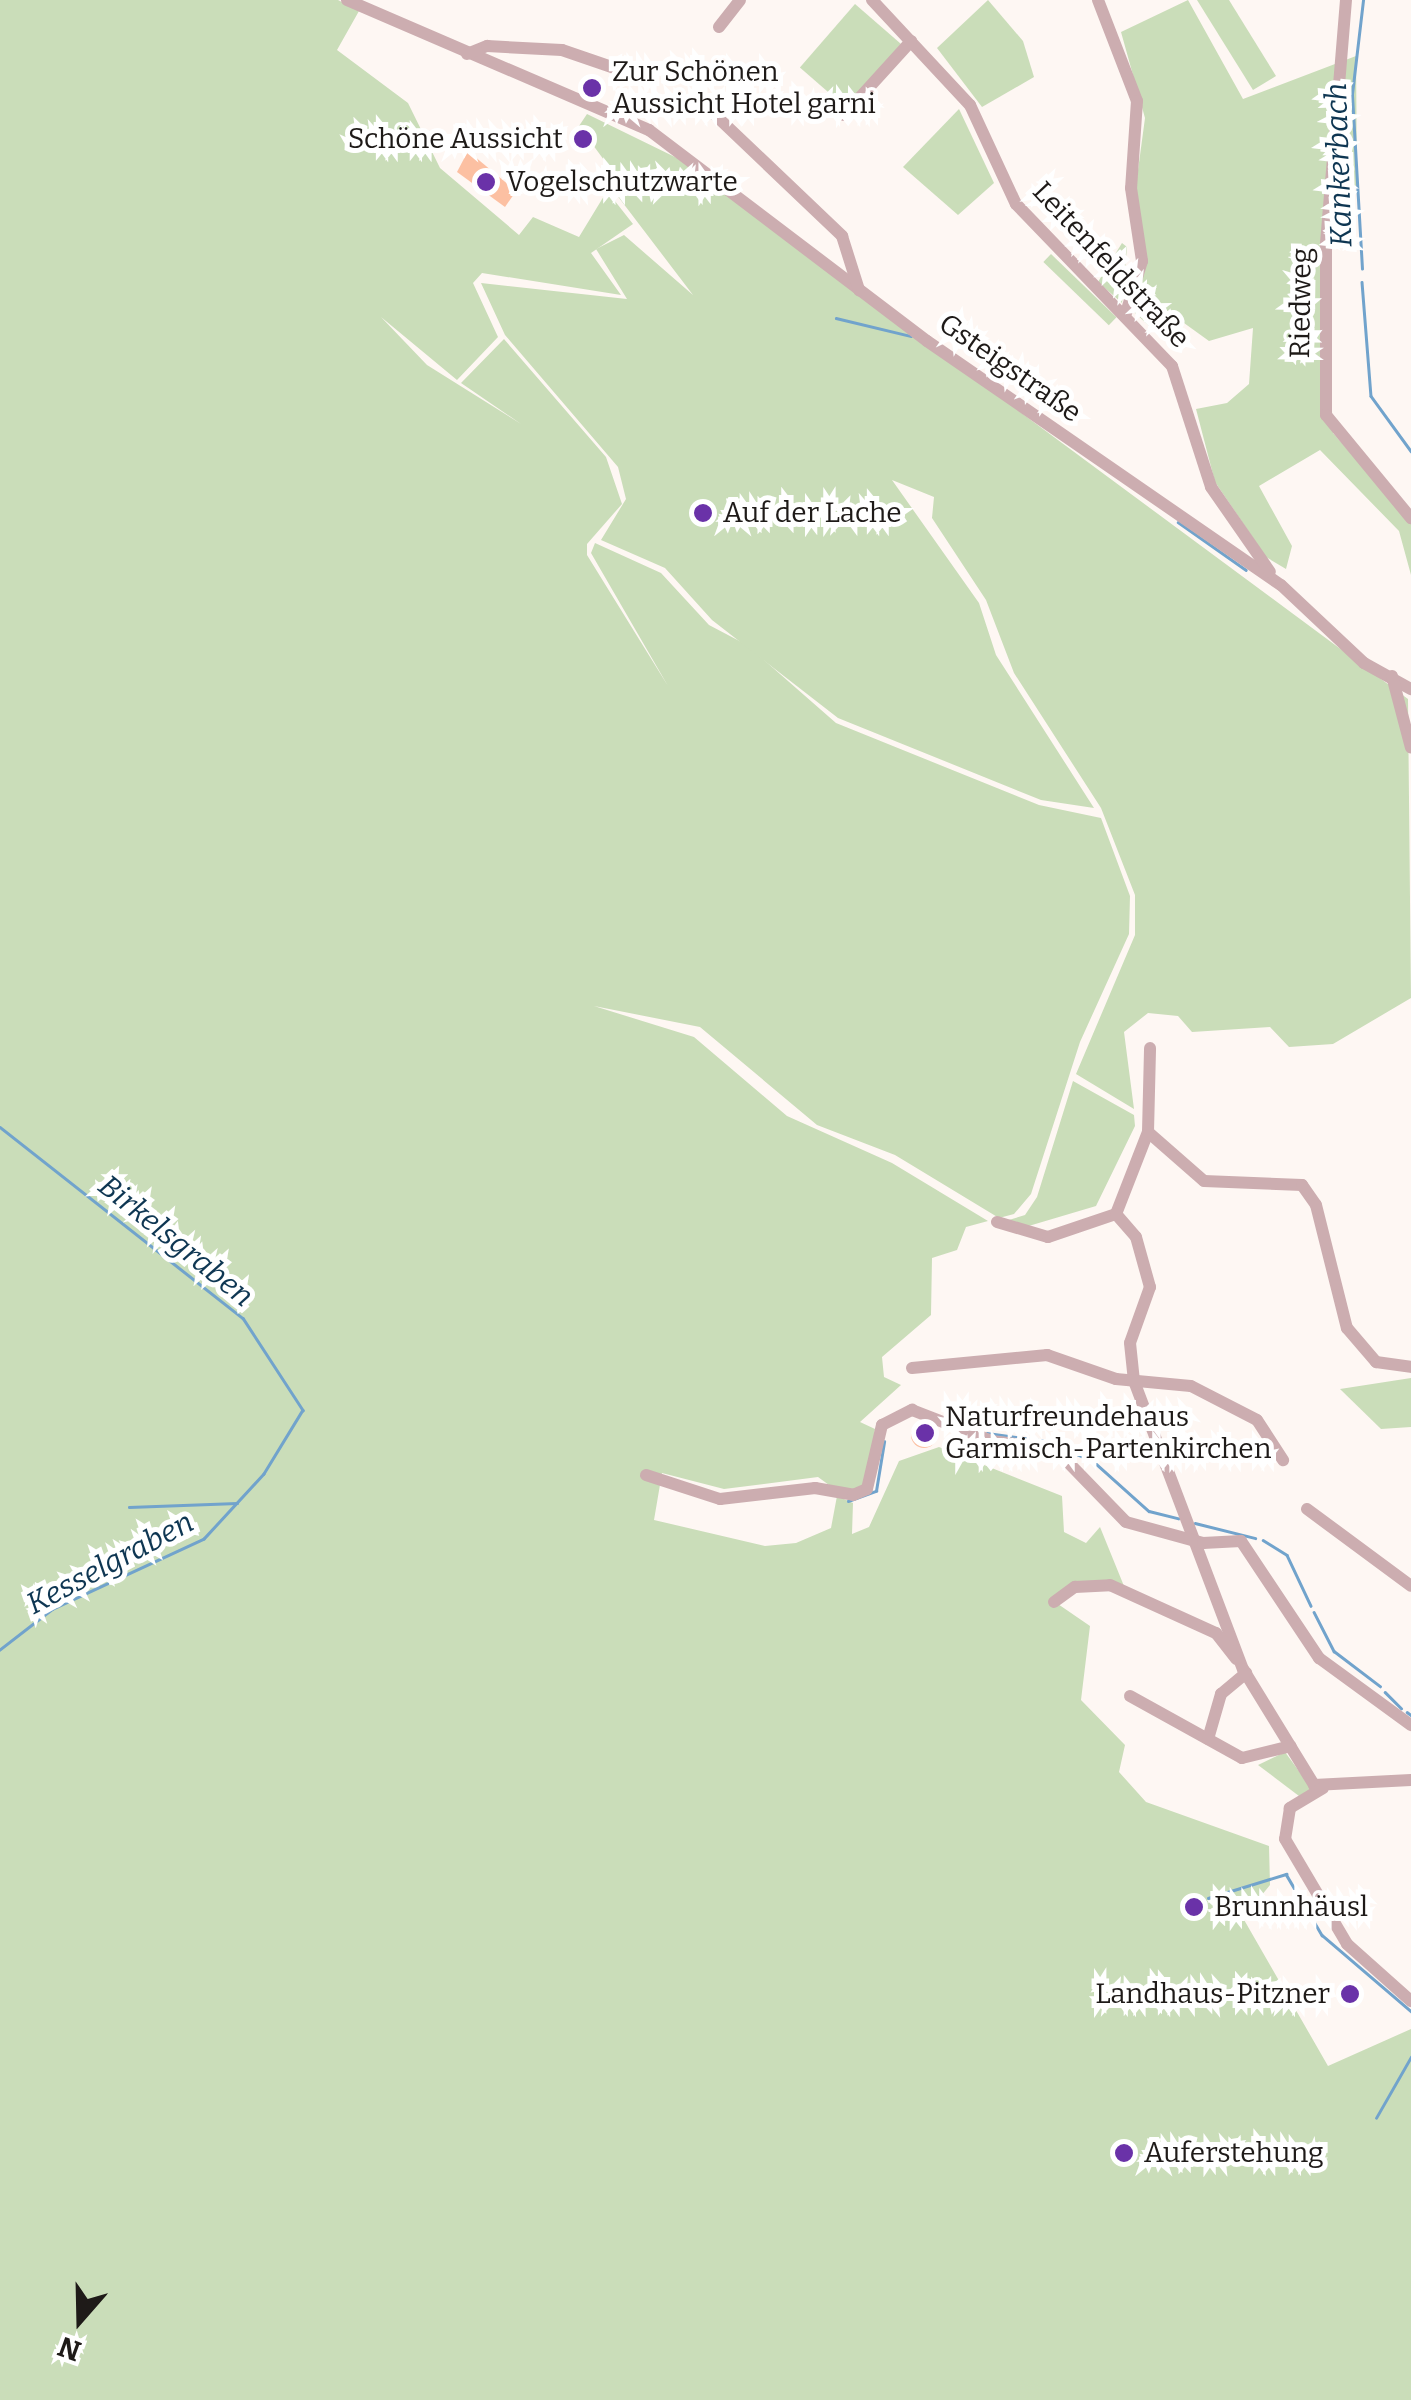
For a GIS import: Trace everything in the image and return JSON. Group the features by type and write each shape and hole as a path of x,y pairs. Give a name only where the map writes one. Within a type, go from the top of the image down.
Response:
{"street":[{"name":"Gsteigstraße","path":"347,0 649,130 859,290 1133,486 1281,585"},
{"path":"719,27 740,0"},
{"name":"Leitenfeldstraße","path":"872,0 970,105 1016,204 1126,313 1183,384 1212,487 1281,585"},
{"path":"1098,0 1137,101 1131,188 1142,261 1126,313"},
{"name":"Riedweg","path":"1346,0 1326,244 1326,414 1411,518"},
{"path":"844,115 911,41"},
{"path":"468,54 487,46 562,50 632,74"},
{"path":"712,112 842,236 859,290"},
{"path":"1281,585 1347,650 1411,690"},
{"path":"1392,676 1411,748"},
{"path":"997,1222 1048,1237 1116,1214 1148,1132 1150,1048"},
{"path":"1148,1132 1204,1182 1302,1185 1316,1204 1347,1328 1376,1362 1411,1366"},
{"path":"1116,1214 1150,1270 1130,1342 1134,1381 1192,1541 1245,1671"},
{"path":"912,1368 1047,1356 1134,1381 1223,1398 1272,1436 1283,1460"},
{"path":"646,1474 720,1499 815,1488 853,1495 866,1489 882,1425 912,1410 1061,1454 1119,1518 1192,1541 1246,1545 1319,1658 1411,1725"},
{"path":"1307,1509 1411,1586"},
{"path":"1054,1602 1076,1587 1110,1585 1216,1634 1323,1788"},
{"path":"1208,1739 1219,1698 1245,1671"},
{"path":"1130,1696 1247,1760 1292,1746"},
{"path":"1411,1780 1323,1788 1288,1810 1285,1839 1347,1944 1411,2001"}],"green space":[{"path":"0,0 338,0 359,11 337,50 408,103 440,168 519,235 533,217 579,237 607,191 633,224 591,253 621,295 482,273 473,283 498,337 457,380 381,317 427,365 521,424 461,383 504,339 606,457 622,504 587,544 587,555 668,686 591,553 595,543 661,573 709,625 747,645 836,723 1039,805 1101,818 1130,896 1129,934 1080,1042 1031,1194 1014,1214 999,1218 895,1155 817,1125 700,1027 594,1006 694,1037 787,1116 892,1163 988,1221 966,1227 957,1250 932,1258 931,1315 882,1357 884,1377 901,1385 860,1422 875,1429 867,1489 840,1493 818,1477 724,1489 662,1473 654,1520 765,1546 796,1543 831,1528 837,1496 853,1503 852,1534 869,1527 899,1461 939,1447 1062,1496 1064,1532 1086,1543 1100,1527 1126,1591 1092,1585 1055,1602 1090,1626 1081,1700 1125,1745 1119,1772 1146,1802 1269,1846 1270,1885 1243,1918 1328,2066 1411,2029 1411,2400 0,2400"},
{"path":"988,0 1023,41 1034,77 982,107 937,48"},
{"path":"1188,0 1243,99 1356,56 1357,186 1331,181 1324,230 1333,433 1411,522 1411,575 1399,531 1320,450 1259,486 1292,546 1286,569 1266,557 1215,482 1196,409 1227,403 1249,384 1253,328 1209,341 1184,323 1164,340 1134,312 1146,261 1136,185 1145,118 1121,32"},
{"path":"1197,0 1229,0 1276,76 1253,90"},
{"path":"855,4 901,44 846,107 800,67"},
{"path":"959,109 994,183 958,215 903,167"},
{"path":"587,114 677,158 1408,699 1411,998 1333,1044 1289,1047 1270,1027 1192,1032 1178,1016 1148,1013 1124,1032 1134,1109 1076,1074 1135,935 1135,895 1101,808 1014,673 986,600 932,518 934,497 892,480 979,603 996,655 1094,808 1041,800 838,718 712,620 665,568 601,540 626,499 618,467 505,335 481,283 627,299 596,249 624,235 693,295 610,186 615,175 579,126"},
{"path":"1122,243 1127,247 1122,303 1098,282"},
{"path":"1051,254 1116,317 1109,325 1043,262"},
{"path":"1073,1081 1134,1115 1135,1126 1096,1206 1012,1231 1002,1222 1025,1215 1037,1197"},
{"path":"1411,1378 1411,1427 1381,1429 1340,1389"},
{"path":"1285,1752 1312,1789 1299,1796 1258,1765"}],"building":[{"name":"Vogelschutzwarte","path":"468,151 516,191 505,207 457,172"},
{"name":"Naturfreundehaus Garmisch-Partenkirchen","path":"924,1422 933,1426 937,1435 933,1444 924,1448 915,1444 911,1435 915,1426"}],"waterway":[{"name":"Kankerbach","path":"1362,269 1352,94 1363,0"},
{"name":"Kankerbach","path":"1362,282 1371,396 1411,451"},
{"path":"836,318 911,336"},
{"path":"1178,522 1246,570"},
{"name":"Birkelsgraben","path":"0,1127 243,1318 303,1410 264,1474 204,1539 53,1609 0,1650"},
{"path":"987,1433 1046,1441 1093,1461 1149,1511 1178,1518"},
{"path":"848,1501 876,1491 884,1442"},
{"name":"Kesselgraben","path":"129,1507 237,1503"},
{"path":"1195,1523 1255,1538"},
{"path":"1263,1540 1287,1555 1311,1606"},
{"path":"1314,1612 1334,1651 1380,1686"},
{"path":"1385,1692 1401,1708"},
{"path":"1407,1712 1411,1715"},
{"path":"1208,1898 1286,1874 1322,1935 1411,2011"},
{"path":"1376,2118 1411,2057"}],"place":[{"name":"Zur Schönen Aussicht Hotel garni","path":"592,88"},
{"name":"Schöne Aussicht","path":"583,139"},
{"name":"Vogelschutzwarte","path":"486,182"},
{"name":"Auf der Lache","path":"703,513"},
{"name":"Naturfreundehaus Garmisch-Partenkirchen","path":"925,1433"},
{"name":"Brunnhäusl","path":"1194,1907"},
{"name":"Landhaus-Pitzner","path":"1350,1994"},
{"name":"Auferstehung","path":"1124,2153"}]}
